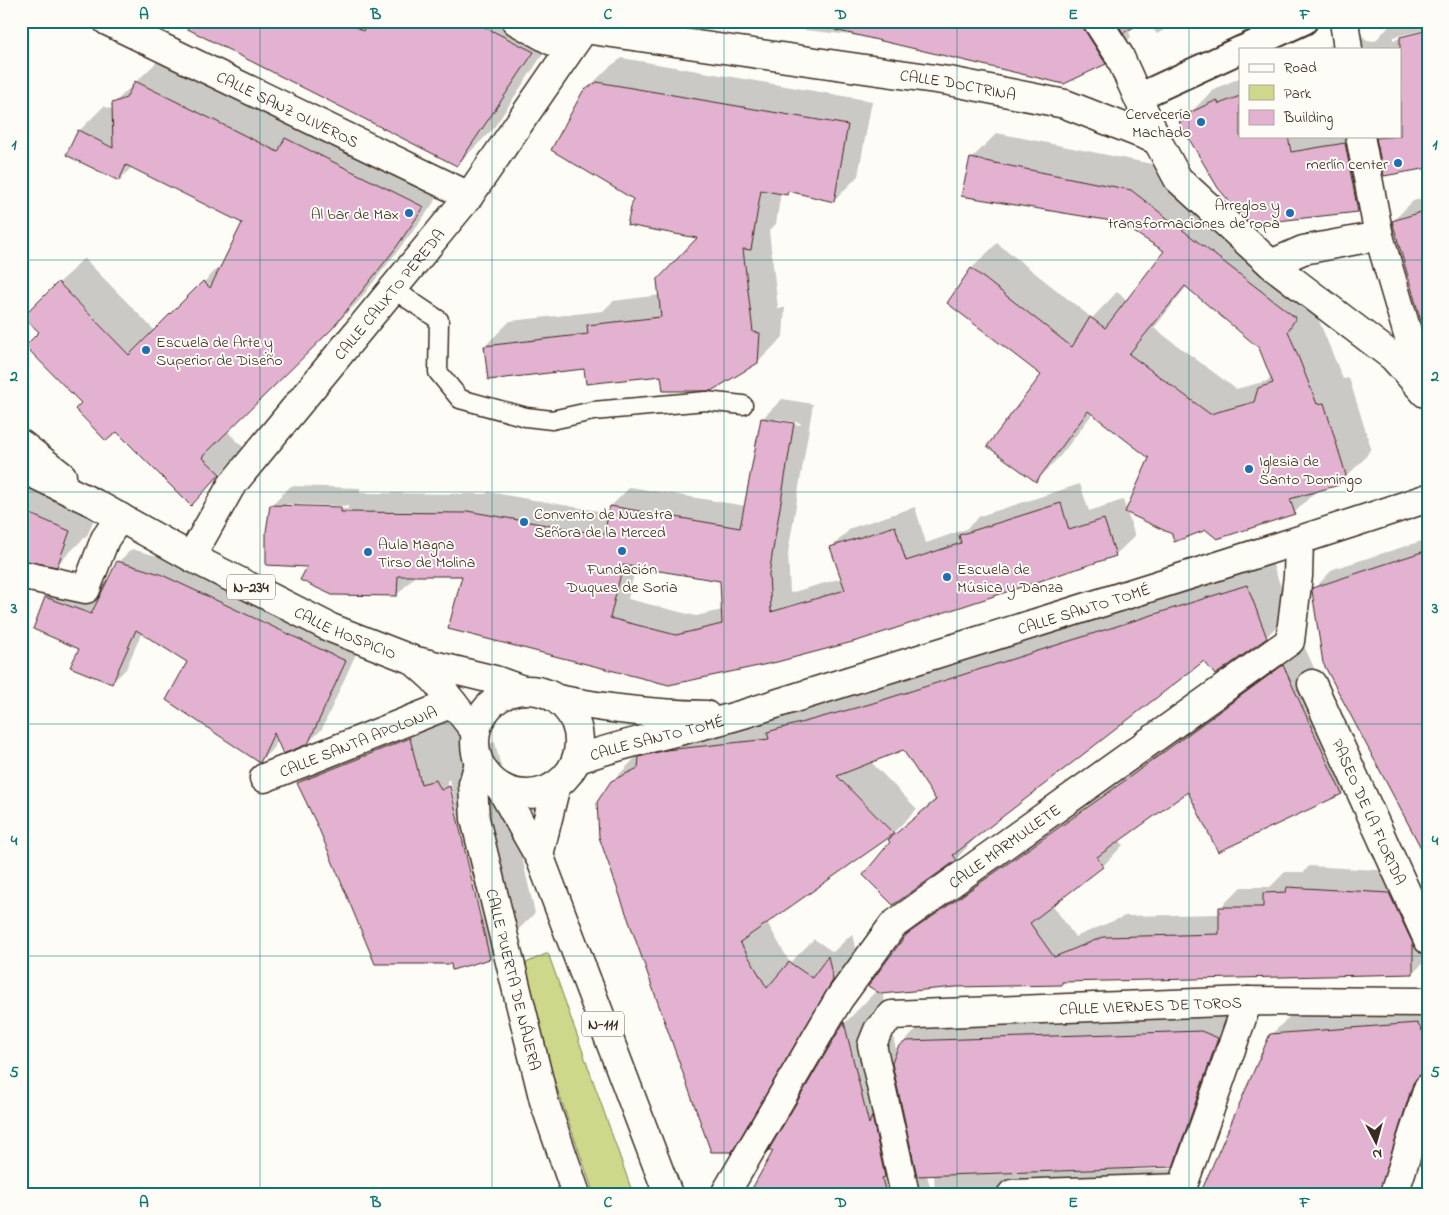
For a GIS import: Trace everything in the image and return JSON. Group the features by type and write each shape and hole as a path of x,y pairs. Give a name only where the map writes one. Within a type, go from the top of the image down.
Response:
{"street":[{"name":"CALLE SANZ OLIVEROS","path":"107,21 470,196"},
{"path":"516,21 552,41 576,25"},
{"path":"1097,21 1119,55 1157,140 1178,179 1271,264 1393,357 1426,396"},
{"path":"1244,48 1304,21"},
{"path":"1344,21 1348,48"},
{"name":"CALLE CALIXTO PEREDA","path":"191,557 231,486 470,196 576,25"},
{"name":"CALLE DOCTRINA","path":"576,25 948,80 1065,104 1157,140"},
{"path":"1138,97 1239,50"},
{"path":"1360,138 1379,236 1426,396"},
{"path":"1271,264 1303,250 1379,236"},
{"path":"21,436 27,456"},
{"name":"CALLE HOSPICIO","path":"27,456 94,503 191,557 331,628 413,660 495,680 523,690"},
{"name":"CALLE SANTO TOMÉ","path":"576,760 607,748 738,716 1299,541 1428,498"},
{"path":"21,575 86,589 104,539 120,516"},
{"name":"CALLE MARMULLETE","path":"725,1194 839,999 893,925 1290,641 1298,576 1299,541"},
{"name":"CALLE HOSPICIO","path":"413,660 434,679 475,731"},
{"name":"PASEO DE LA FLORIDA","path":"1312,684 1428,940"},
{"path":"523,690 541,692 557,699 569,711 577,726 579,743 576,760 568,774 556,785 528,794 514,793 500,787 488,777 479,763 474,747 475,731 481,716 490,704 506,694 523,690"},
{"name":"CALLE SANTO TOMÉ","path":"557,699 597,707 669,714 738,716"},
{"name":"CALLE SANTA APOLONIA","path":"264,778 453,703"},
{"name":"CALLE PUERTA DE NÁJERA","path":"479,763 473,784 475,818 544,1101 576,1194"},
{"path":"539,855 556,785"},
{"name":"N-111","path":"500,787 539,855 668,1194"},
{"path":"1012,1194 1181,1191 1248,1001"},
{"name":"CALLE VIERNES DE TOROS","path":"905,1194 872,1045 878,1030 892,1015 1248,1001 1428,1002"},
{"path":"1394,1194 1428,1088"}],"lane":[{"path":"393,289 439,320 438,372 460,399 526,417 552,420 593,410 706,401 743,405"}],"green space":[{"path":"548,953 633,1194 594,1194 529,1008 526,963"}],"building":[{"path":"172,21 345,21 363,31 368,21 473,21 534,52 457,166"},
{"path":"836,21 1081,21 1106,64 1064,84 835,30"},
{"path":"1116,21 1145,21 1123,33"},
{"path":"1428,30 1428,168 1384,176 1376,138 1402,138 1402,48 1400,48 1400,37"},
{"path":"135,81 278,152 285,138 424,207 395,249 333,328 202,457 220,474 191,506 117,432 106,441 75,409 81,403 25,346 39,332 23,317 58,282 129,355 203,281 210,288 242,223 126,165 119,181 66,155 78,130 113,148 112,103 126,98"},
{"path":"597,82 848,125 834,202 788,191 787,195 761,190 751,250 743,249 753,332 760,333 758,363 711,391 663,391 661,376 586,384 584,369 488,380 484,346 588,334 587,325 661,317 657,280 697,238 627,225 633,199 551,150 583,91"},
{"path":"1239,96 1239,138 1288,138 1291,152 1345,143 1358,212 1251,224 1218,188 1179,122 1191,117 1189,113 1217,100 1219,104"},
{"path":"970,158 1131,190 1296,318 1288,331 1317,404 1324,403 1346,475 1339,485 1290,499 1295,514 1217,539 1206,530 1174,542 1172,534 1125,512 1149,458 1088,411 1036,482 987,446 1041,375 947,303 971,268 1072,347 1090,317 1105,328 1164,251 1118,222 961,196","holes":["1185,286 1259,348 1273,383 1258,388 1254,402 1210,414 1129,354"]},
{"path":"1428,210 1428,327 1423,328 1392,221"},
{"path":"761,418 794,423 769,574 771,612 845,590 830,547 895,526 906,561 961,543 959,535 1061,503 1069,530 1104,519 1116,556 860,640 777,662 669,685 448,629 462,576 398,576 397,596 332,595 300,580 307,567 266,565 266,532 270,505 341,507 341,512 466,513 467,511 604,535 610,506 740,528","holes":["623,565 720,581 722,624 676,635 610,618"]},
{"path":"21,510 70,531 57,567 21,560"},
{"path":"1428,550 1428,861 1323,663 1312,588"},
{"path":"117,561 160,574 346,661 308,744 283,754 274,733 260,763 166,700 187,662 136,630 112,684 70,667 79,649 33,629 45,597 91,614"},
{"path":"1247,585 1267,638 1215,675 1204,661 953,855 957,860 893,905 863,875 890,842 888,840 936,800 903,750 837,776 894,834 740,942 767,988 789,962 812,978 828,956 833,980 732,1152 711,1152 599,837 597,802 611,781 638,768 639,757 666,750 769,739 767,732 870,704"},
{"path":"1283,665 1342,794 1218,852 1188,792 1097,857 1103,867 1030,923 1054,957 1103,937 1219,934 1219,907 1263,907 1263,893 1286,892 1287,887 1389,893 1413,944 1413,974 1062,982 1062,985 955,987 881,994 868,986 906,935 1105,795"},
{"path":"410,738 421,784 436,780 441,790 450,786 490,959 452,970 451,964 375,964 319,829 297,783"},
{"path":"844,1022 869,1124 872,1116 885,1177 882,1178 886,1194 749,1194 773,1151 768,1151"},
{"path":"1417,1023 1425,1035 1427,1055 1420,1075 1413,1083 1379,1194 1200,1194 1270,1034"},
{"path":"1201,1031 1218,1038 1173,1167 917,1176 892,1063 898,1047 906,1041"}],"place":[{"name":"Cervecería Machado","path":"1201,122"},
{"name":"merlín center","path":"1398,163"},
{"name":"Al bar de Max","path":"409,213"},
{"name":"Arreglos y transformaciones de ropa","path":"1290,213"},
{"name":"Escuela de Arte y Superior de Diseño","path":"146,350"},
{"name":"Iglesia de Santo Domingo","path":"1249,469"},
{"name":"Convento de Nuestra Señora de la Merced","path":"524,522"},
{"name":"Fundación Duques de Soria","path":"622,551"},
{"name":"Aula Magna Tirso de Molina","path":"368,552"},
{"name":"Escuela de Música y Danza","path":"947,577"}]}
